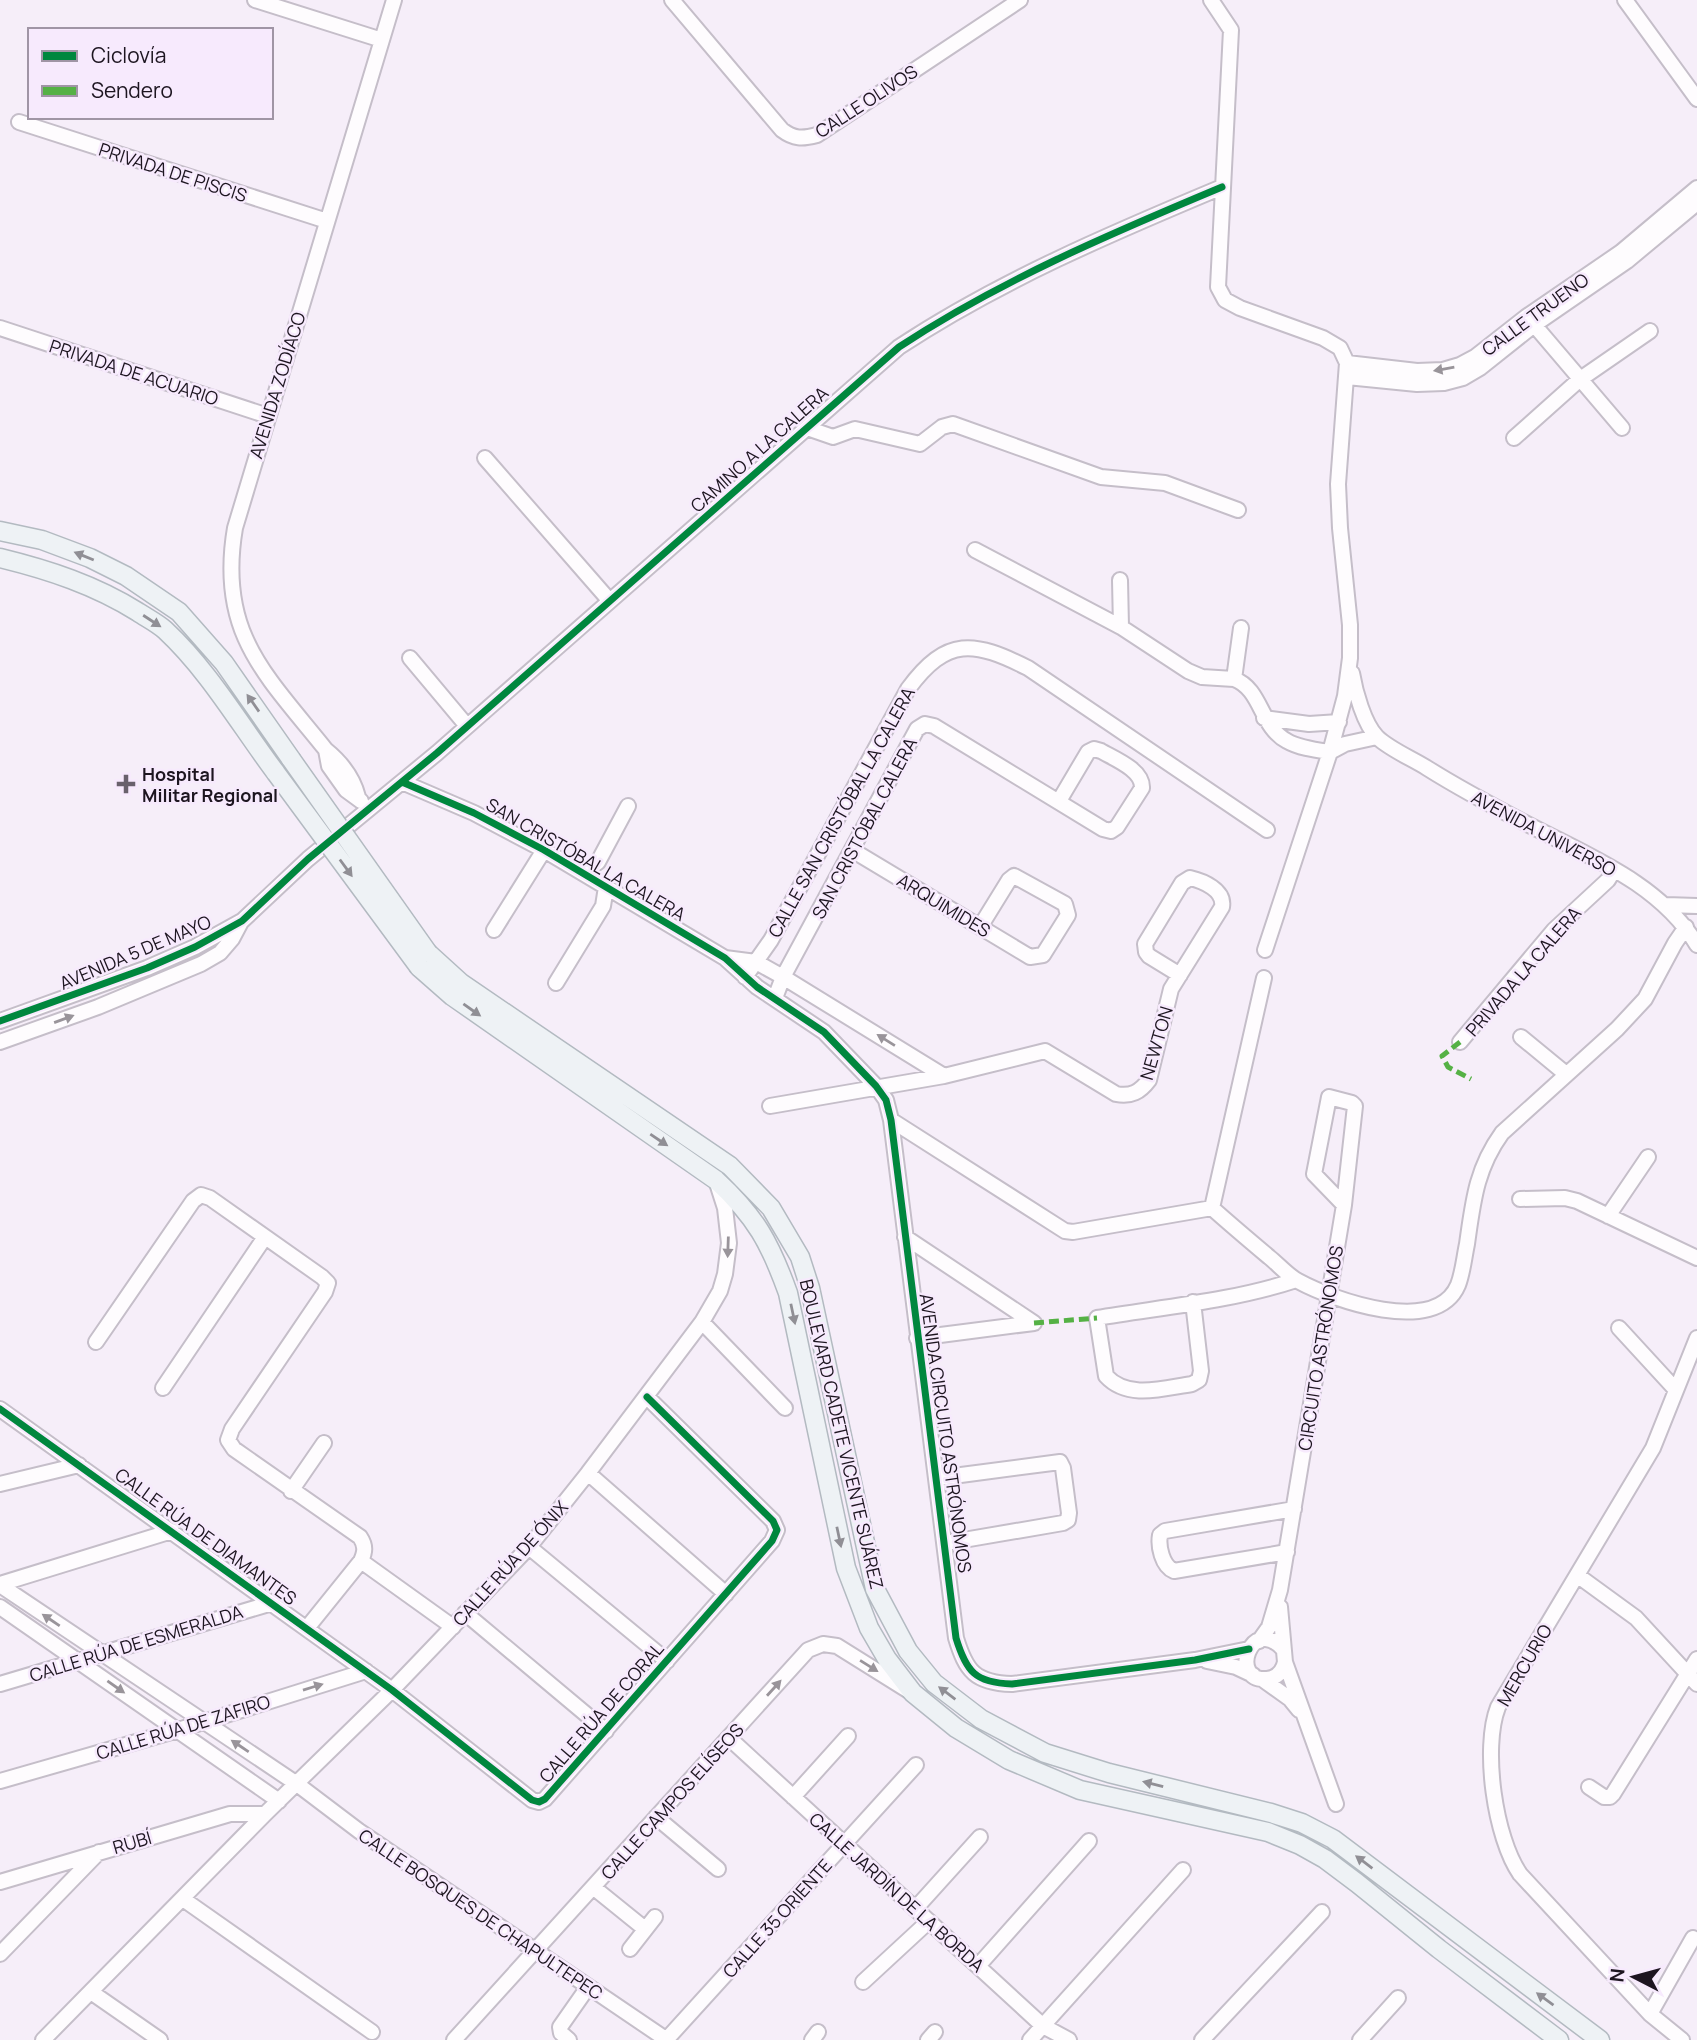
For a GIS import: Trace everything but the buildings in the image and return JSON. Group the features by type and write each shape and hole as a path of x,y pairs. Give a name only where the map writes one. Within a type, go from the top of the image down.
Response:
{"main road":[{"name":"BOULEVARD CADETE VICENTE SUÁREZ","path":"0,531 42,540 90,558 126,576 179,612 224,663 424,960 730,1166 771,1208 800,1257 810,1288 875,1589 908,1651 933,1683 981,1719 1045,1753 1109,1773 1271,1813 1333,1839 1600,2040"},
{"name":"BOULEVARD CADETE VICENTE SUÁREZ","path":"2,559 35,566 80,581 119,600 163,629 209,679 276,773 453,996 716,1180 739,1202 759,1227 774,1254 788,1293 846,1567 869,1628 913,1693 956,1728 1009,1760 1080,1790 1268,1832 1300,1844 1325,1858 1559,2040"}],"street":[{"path":"256,0 382,40"},
{"name":"AVENIDA ZODÍACO","path":"368,810 339,761 326,750 262,670 248,646 237,617 231,586 230,556 234,528 394,0"},
{"name":"CALLE OLIVOS","path":"672,0 782,130 793,137 804,139 817,135 1020,0"},
{"path":"975,550 1121,627 1188,671 1202,677 1234,678 1244,682 1251,690 1264,718 1279,736 1289,743 1330,752 1360,739 1377,737 1363,712 1354,686 1350,658 1350,625 1338,484 1347,370 1340,348 1323,338 1240,308 1225,300 1218,287 1231,30 1211,0"},
{"path":"1625,0 1697,99"},
{"name":"PRIVADA DE PISCIS","path":"19,122 327,221"},
{"name":"CAMINO A LA CALERA","path":"368,810 882,360 948,315 1006,285 1222,187"},
{"name":"CALLE TRUENO","path":"1530,321 1621,252 1697,188"},
{"name":"CALLE TRUENO","path":"1347,370 1417,378 1460,365 1627,261 1697,203"},
{"path":"1530,321 1622,428"},
{"name":"PRIVADA DE ACUARIO","path":"0,328 268,416"},
{"path":"1514,438 1579,380 1650,331"},
{"path":"807,428 833,437 848,430 860,430 920,444 943,427 953,424 1101,477 1165,483 1238,510"},
{"path":"485,458 609,600"},
{"path":"1119,580 1121,627"},
{"path":"1234,678 1241,628"},
{"name":"CALLE SAN CRISTÓBAL LA CALERA","path":"745,977 771,940 908,688 924,667 946,651 973,647 998,653 1028,668 1267,830"},
{"path":"410,658 467,726"},
{"path":"1265,950 1339,722 1350,658"},
{"path":"1264,718 1308,724 1339,722"},
{"name":"SAN CRISTÓBAL CALERA","path":"775,998 783,976 917,729 925,724 934,726 1059,801"},
{"name":"AVENIDA UNIVERSO","path":"1377,737 1472,796 1614,870 1667,905 1697,945"},
{"path":"1094,749 1138,774 1142,780 1142,788 1117,827 1111,831 1103,829 1059,801 1088,752 1094,749"},
{"name":"SAN CRISTÓBAL LA CALERA","path":"402,782 474,813 544,850 726,958 745,977"},
{"path":"583,873 598,862 628,806"},
{"name":"AVENIDA 5 DE MAYO","path":"0,1021 91,990 195,947 242,921 308,859 368,810"},
{"path":"494,930 534,870 544,850"},
{"name":"ARQUIMIDES","path":"852,850 980,927 1030,957 1043,955 1068,915 1068,909 1065,904 1020,877 1014,877 1009,880 980,927"},
{"name":"PRIVADA LA CALERA","path":"1460,1042 1554,930 1608,880 1614,870"},
{"name":"NEWTON","path":"944,1076 1045,1051 1116,1094 1133,1094 1143,1088 1149,1080 1171,989 1180,975 1222,906 1223,900 1219,893 1190,878 1182,883 1145,944 1149,956 1180,975"},
{"path":"556,983 603,906 606,887"},
{"path":"1667,905 1697,906"},
{"name":"AVENIDA 5 DE MAYO","path":"0,1042 98,1007 201,964 220,953 242,921"},
{"path":"1212,1208 1296,1280 1329,1294 1397,1312 1418,1313 1434,1309 1457,1289 1462,1275 1476,1186 1490,1149 1502,1133 1617,1029 1645,999 1686,927"},
{"name":"SAN CRISTÓBAL LA CALERA","path":"726,958 756,962"},
{"path":"756,962 944,1076"},
{"name":"AVENIDA CIRCUITO ASTRÓNOMOS","path":"745,977 824,1032 886,1100 891,1120 956,1638 962,1659 971,1672 995,1684 1012,1684 1195,1660 1254,1645"},
{"path":"1212,1208 1264,978"},
{"path":"91,990 98,1007"},
{"path":"1521,1037 1566,1074"},
{"path":"770,1106 944,1076"},
{"name":"CIRCUITO ASTRÓNOMOS","path":"1254,1645 1272,1620 1280,1590 1344,1205 1356,1107 1329,1097 1314,1167 1318,1179 1344,1205"},
{"path":"891,1120 1065,1231 1073,1232 1212,1208"},
{"path":"1608,1216 1648,1157"},
{"name":"CALLE RÚA DE ÓNIX","path":"43,2040 265,1814 393,1690 529,1547 588,1473 702,1322 720,1291 728,1260 727,1225 716,1180"},
{"path":"96,1342 193,1200 201,1195 210,1198 328,1283 325,1292 232,1429 228,1440 234,1449 360,1537 365,1544 365,1552 360,1561 307,1628"},
{"path":"1520,1199 1565,1198 1577,1201 1697,1258"},
{"path":"163,1388 265,1237"},
{"path":"905,1237 1034,1323 917,1338"},
{"path":"1193,1302 1201,1371 1199,1380 1192,1384 1139,1391 1111,1381 1104,1368 1097,1318 1193,1302 1266,1290 1296,1280"},
{"path":"702,1322 785,1408"},
{"path":"1619,1328 1676,1390"},
{"name":"MERCURIO","path":"1682,2040 1650,2014 1511,1862 1493,1800 1491,1731 1494,1718 1653,1448 1697,1338"},
{"name":"CALLE RÚA DE CORAL","path":"393,1690 532,1800 539,1802 545,1799 606,1731 772,1541 777,1530 773,1521 647,1397"},
{"name":"CALLE RÚA DE DIAMANTES","path":"0,1409 393,1690"},
{"path":"291,1490 324,1443"},
{"path":"937,1478 1055,1462 1060,1462 1063,1468 1068,1520 946,1543"},
{"path":"0,1485 79,1465"},
{"path":"588,1473 726,1594"},
{"path":"1287,1552 1174,1571 1168,1569 1165,1564 1159,1541 1160,1535 1165,1531 1293,1509"},
{"path":"0,1584 172,1531"},
{"path":"529,1547 667,1661"},
{"path":"360,1561 453,1627"},
{"path":"1577,1575 1636,1618 1692,1679"},
{"name":"CALLE BOSQUES DE CHAPULTEPEC","path":"0,1584 297,1784 359,1831 667,2040"},
{"name":"CIRCUITO ASTRÓNOMOS","path":"1280,1590 1284,1655 1336,1804"},
{"name":"CALLE RÚA DE ESMERALDA","path":"0,1684 272,1603"},
{"path":"0,1606 279,1801"},
{"path":"465,1613 606,1731"},
{"path":"1272,1641 1284,1655 1284,1668 1275,1677 1257,1677 1246,1661 1254,1645 1272,1641"},
{"name":"CALLE CAMPOS ELÍSEOS","path":"454,2040 808,1650 822,1644 837,1646 913,1693"},
{"path":"1589,1787 1604,1797 1613,1794 1692,1679 1697,1659"},
{"name":"AVENIDA CIRCUITO ASTRÓNOMOS","path":"1195,1660 1228,1665 1257,1677"},
{"name":"CALLE RÚA DE ZAFIRO","path":"0,1781 178,1730 366,1671"},
{"name":"CIRCUITO ASTRÓNOMOS","path":"1257,1677 1290,1699 1304,1716"},
{"path":"793,1797 848,1737"},
{"name":"CALLE JARDÍN DE LA BORDA","path":"729,1738 1044,2026 1069,2040"},
{"name":"CALLE 35 ORIENTE","path":"667,2040 916,1765"},
{"name":"RUBÍ","path":"0,1882 230,1814 265,1814"},
{"path":"656,1817 718,1869"},
{"path":"915,1909 980,1837"},
{"path":"978,1966 1089,1841"},
{"path":"0,1954 101,1850"},
{"path":"1030,2040 1183,1870"},
{"path":"593,1887 645,1929"},
{"path":"183,1899 372,2032"},
{"path":"1202,2040 1322,1912"},
{"path":"630,1949 655,1917"},
{"path":"863,1982 929,1921"},
{"path":"1650,2014 1693,1938"},
{"path":"569,2040 561,2033 560,2027 588,1987"},
{"path":"91,1992 160,2040"},
{"path":"1360,2040 1398,1998"}],"marked path":[{"path":"1460,1042 1442,1056 1448,1067 1471,1079"},
{"path":"1034,1323 1097,1318"}],"cycle path":[{"path":"0,1021 147,968 195,947 242,921 308,859 437,753 899,347 1016,280 1098,240 1222,187"},
{"path":"402,782 474,813 544,850 725,958 757,987 824,1032 886,1100 891,1120 956,1638 968,1667 981,1678 1012,1684 1195,1660 1249,1649"},
{"path":"0,1409 392,1690 532,1800 539,1802 545,1799 772,1541 777,1530 773,1521 647,1397"}],"place":[{"name":"Hospital Militar Regional","path":"126,784"}]}
